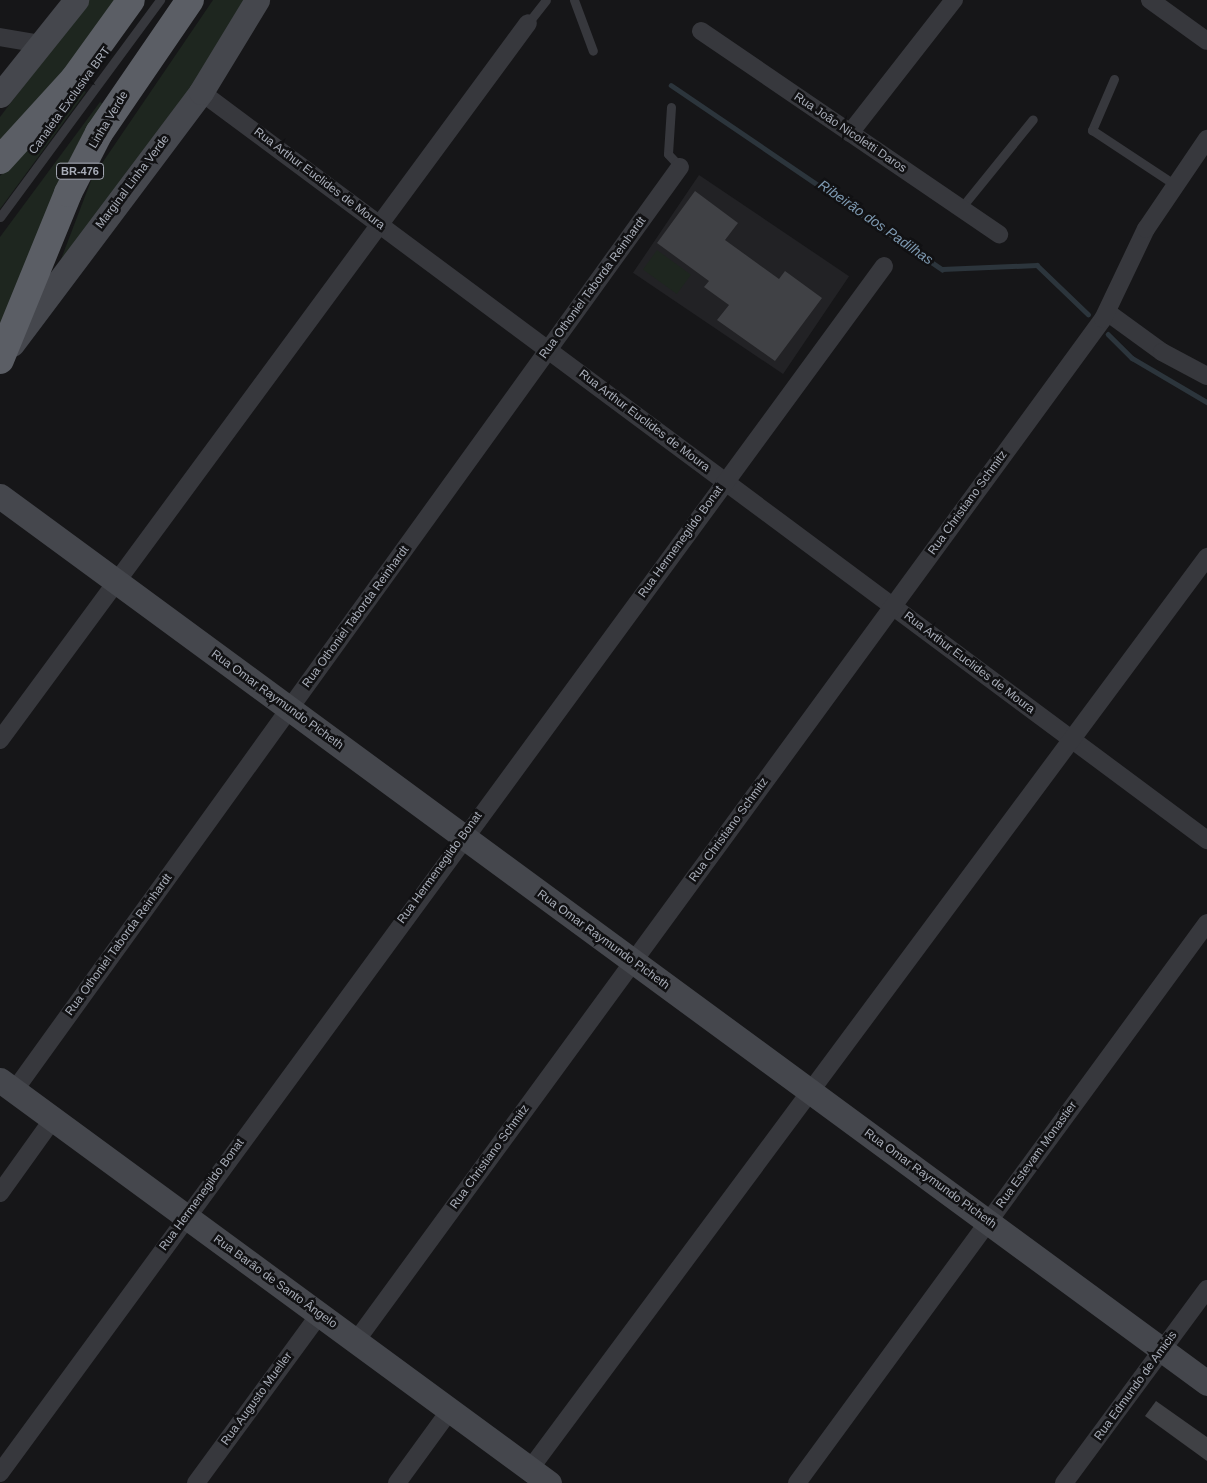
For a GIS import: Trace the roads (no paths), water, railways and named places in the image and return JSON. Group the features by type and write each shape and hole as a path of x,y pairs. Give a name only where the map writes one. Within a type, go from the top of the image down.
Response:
{"highway":[{"path":"0,160 74,79 131,0"},
{"name":"Linha Verde","path":"1,359 68,193 99,133 190,0"}],"main road":[{"path":"0,96 76,0"},
{"name":"Marginal Linha Verde","path":"1,359 201,92 257,0"},
{"name":"Rua Omar Raymundo Picheth","path":"0,496 1207,1383"},
{"name":"Rua Barão de Santo Ângelo","path":"7,1086 540,1476"}],"street":[{"path":"850,132 954,0"},
{"path":"1150,0 1207,41"},
{"path":"0,740 528,23"},
{"name":"Rua João Nicoletti Daros","path":"701,31 999,234"},
{"path":"0,37 41,44"},
{"name":"Rua Arthur Euclides de Moura","path":"201,92 1207,840"},
{"name":"Rua Christiano Schmitz","path":"356,1341 1105,316 1142,237 1174,184 1207,139"},
{"name":"Rua Othoniel Taborda Reinhardt","path":"7,1086 289,709 680,168"},
{"name":"Rua Hermenegildo Bonat","path":"0,1473 463,837 884,266"},
{"path":"1105,316 1162,352 1207,376"},
{"path":"540,1476 810,1092 1207,557"},
{"name":"Rua Estevam Monastier","path":"797,1483 1207,923"},
{"path":"0,1193 53,1119"},
{"name":"Rua Edmundo de Amicis","path":"1064,1483 1207,1289"},
{"name":"Rua Augusto Mueller","path":"196,1483 320,1315"},
{"path":"397,1483 450,1410"}],"lane":[{"name":"Canaleta Exclusiva BRT","path":"0,217 160,0"},
{"path":"528,23 546,0"},
{"path":"574,0 593,51"},
{"path":"1114,79 1092,130 1174,184"},
{"path":"671,107 668,154 680,168"},
{"path":"960,208 1033,119"}],"waterway":[{"name":"Ribeirão dos Padilhas","path":"671,85 942,269 1037,265 1088,314"},
{"name":"Ribeirão dos Padilhas","path":"1108,334 1132,358 1207,402"}]}
